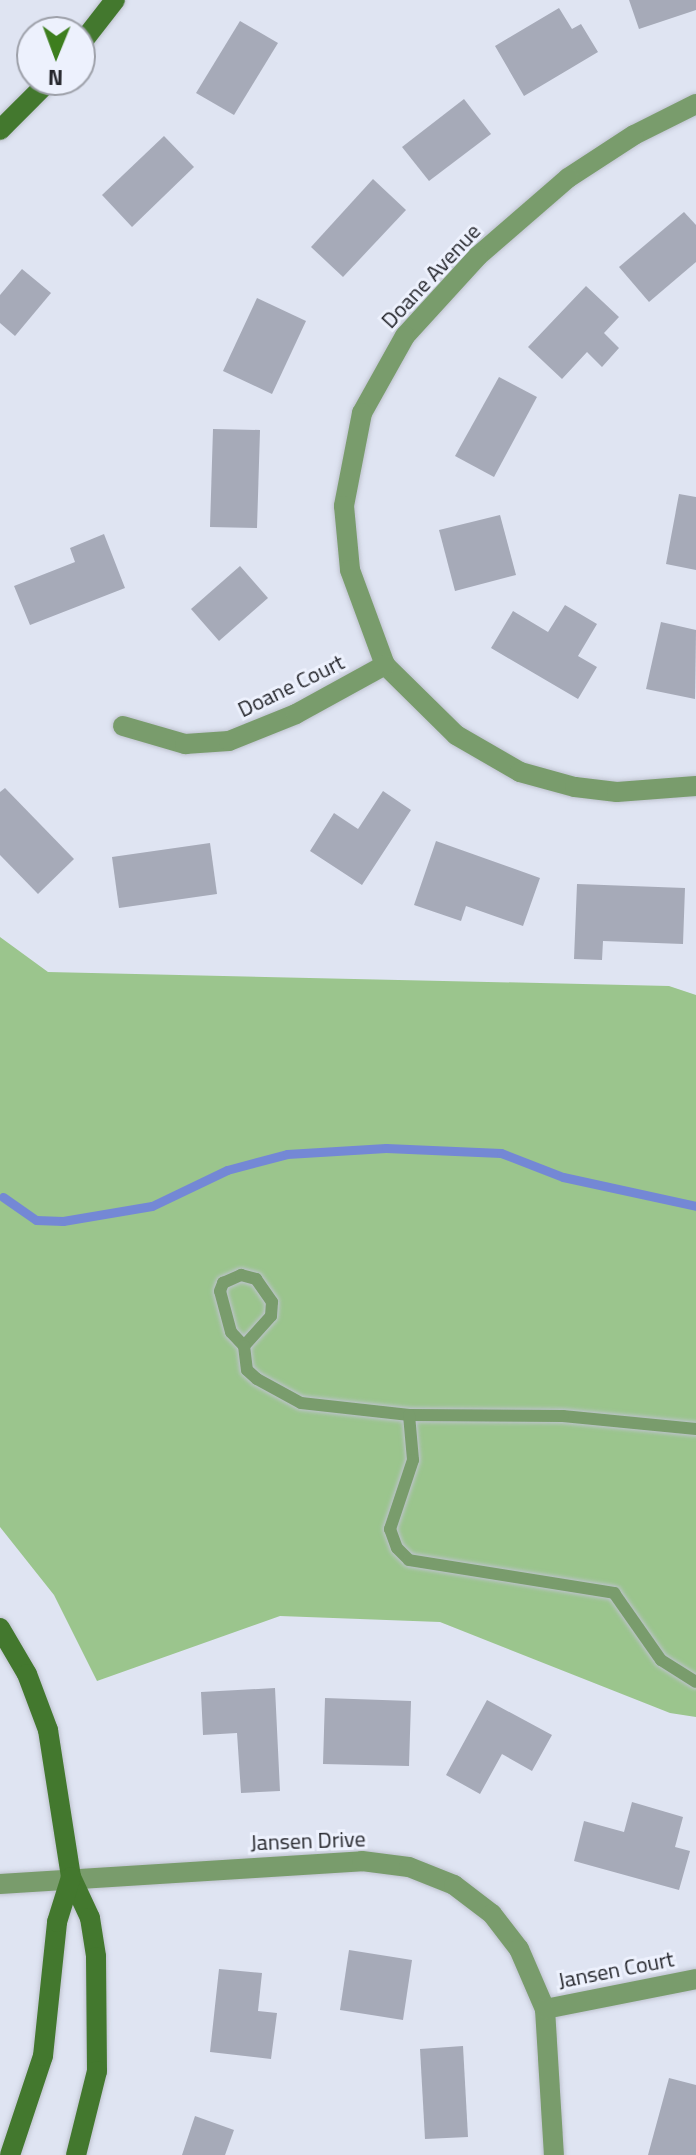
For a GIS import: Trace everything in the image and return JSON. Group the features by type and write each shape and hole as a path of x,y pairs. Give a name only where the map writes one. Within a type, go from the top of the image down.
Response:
{"street":[{"path":"96,24 115,0"},
{"path":"0,130 34,96"},
{"name":"Doane Avenue","path":"385,665 353,580 344,506 352,445 386,363 478,256 568,178 634,135 696,104"},
{"path":"385,665 456,735 520,772 575,787 617,792 696,786"},
{"name":"Doane Court","path":"123,726 185,744 229,741 296,714 385,665"},
{"path":"0,1628 27,1674 48,1730 71,1877 90,1918 99,2017 97,2071 76,2155"},
{"name":"Jansen Drive","path":"0,1884 71,1877 362,1861 409,1867 454,1885 492,1914 519,1949 545,2009 554,2155"},
{"path":"10,2155 43,2056 55,1936 71,1877"},
{"name":"Jansen Court","path":"545,2009 696,1979"}],"lane":[{"path":"244,1346 271,1316 272,1302 256,1279 241,1275 223,1283 220,1291 231,1332 244,1346 247,1370 285,1398 317,1407 362,1406 409,1415 563,1416 696,1429"},
{"path":"409,1415 413,1460 390,1529 397,1548 409,1560 614,1593 661,1660 696,1682"}],"green space":[{"path":"0,937 48,972 669,986 696,995 696,1717 670,1713 440,1622 280,1616 97,1681 54,1595 0,1527"}],"building":[{"path":"629,0 696,0 696,10 639,29"},
{"path":"559,8 572,29 581,24 598,52 524,96 495,46"},
{"path":"240,21 278,43 234,115 196,93"},
{"path":"464,99 491,134 429,181 402,147"},
{"path":"164,136 194,167 132,227 102,195"},
{"path":"373,179 406,210 343,277 311,247"},
{"path":"684,212 696,225 696,262 649,302 619,267"},
{"path":"22,269 51,293 15,336 0,323 0,295"},
{"path":"586,286 619,317 604,333 619,348 602,367 587,352 562,379 528,347"},
{"path":"257,298 306,321 272,394 223,371"},
{"path":"499,377 537,397 494,477 455,456"},
{"path":"213,429 260,430 257,528 210,527"},
{"path":"679,494 696,497 696,570 666,564"},
{"path":"500,515 516,575 455,591 439,530"},
{"path":"104,534 125,588 30,625 14,586 75,562 70,548"},
{"path":"240,566 268,598 219,641 191,609"},
{"path":"565,605 597,624 578,656 597,667 578,699 491,648 513,611 548,632"},
{"path":"661,622 696,630 695,699 646,689"},
{"path":"5,788 74,859 38,894 0,855 0,792"},
{"path":"383,791 411,810 362,885 310,851 334,813 358,829"},
{"path":"436,841 540,878 523,926 466,906 461,921 414,905"},
{"path":"210,843 217,894 119,908 112,857"},
{"path":"577,884 685,888 683,944 603,941 602,960 574,959"},
{"path":"275,1688 280,1791 241,1793 237,1733 203,1735 201,1692"},
{"path":"325,1698 411,1701 409,1766 323,1764"},
{"path":"487,1700 552,1735 532,1771 502,1754 480,1794 446,1775"},
{"path":"632,1802 683,1817 675,1847 690,1851 679,1890 574,1861 584,1821 624,1832"},
{"path":"349,1950 412,1960 403,2020 340,2010"},
{"path":"219,1969 262,1973 258,2011 277,2013 271,2059 210,2052"},
{"path":"463,2046 468,2137 425,2139 420,2049"},
{"path":"669,2078 696,2085 696,2155 648,2155"},
{"path":"195,2116 234,2130 225,2155 182,2155"}],"waterway":[{"path":"3,1197 36,1220 63,1221 152,1206 227,1170 287,1154 386,1148 501,1153 563,1177 696,1206"}]}
